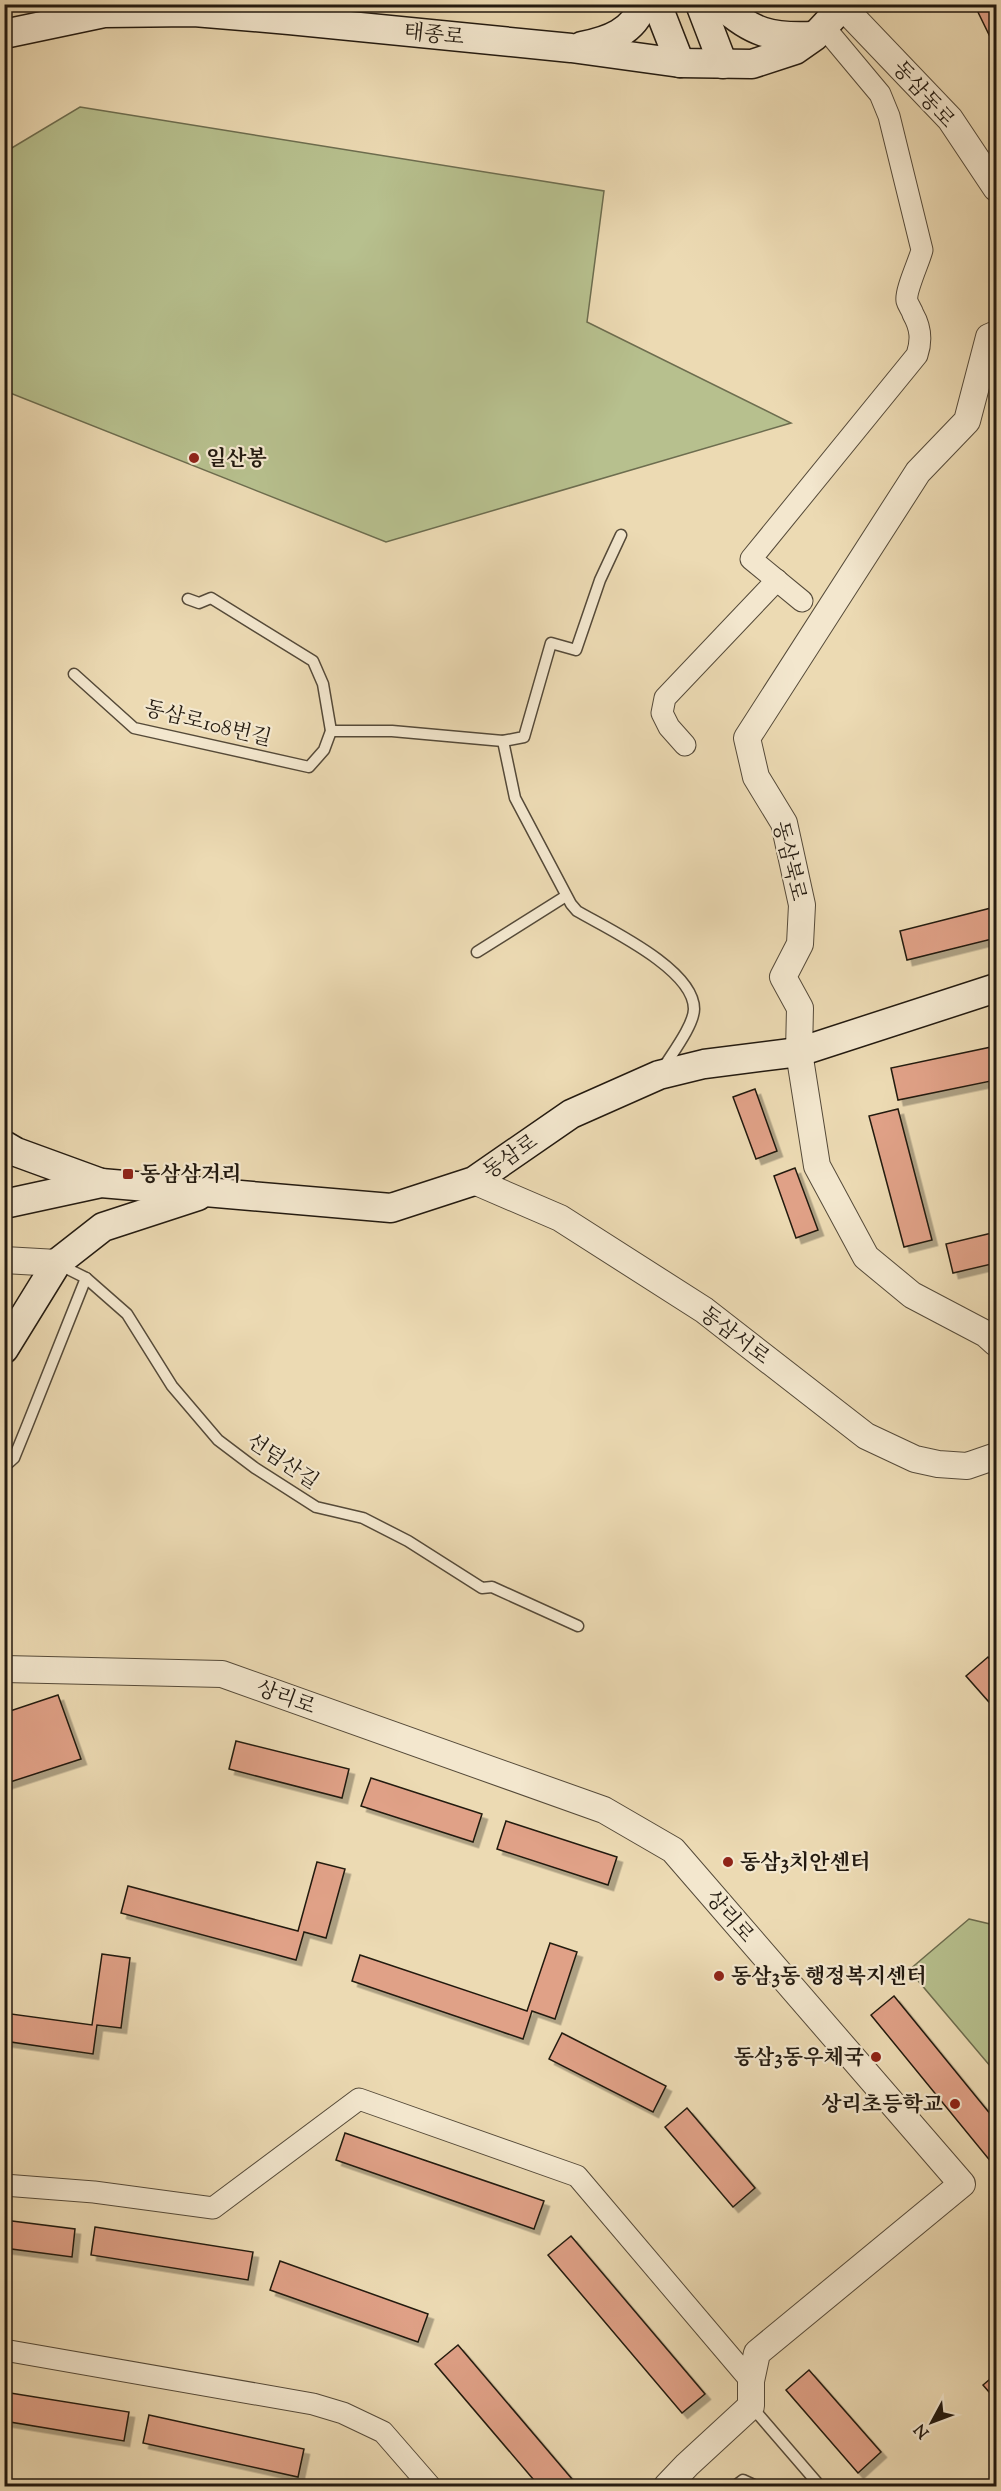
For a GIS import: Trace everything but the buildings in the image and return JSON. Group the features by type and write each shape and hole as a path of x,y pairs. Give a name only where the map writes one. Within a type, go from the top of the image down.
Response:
{"main road":[{"path":"571,48 599,43 625,32 643,4"},
{"path":"657,4 680,63"},
{"path":"700,4 723,64"},
{"path":"720,4 753,28 781,37 832,18"},
{"name":"태종로","path":"4,34 104,13 194,12 571,48 680,63 752,64 795,50 832,18"},
{"name":"동삼로","path":"4,1204 101,1183 392,1208 474,1181 571,1114 659,1075 704,1064 799,1052 996,988"},
{"path":"4,1145 16,1152 101,1183"},
{"path":"4,1349 57,1263 103,1227 207,1192"}],"street":[{"name":"동삼동로","path":"832,18 950,119 996,188"},
{"path":"802,601 752,559 917,355 921,341 918,323 907,300 909,286 916,272 922,250 889,116 880,94 832,18"},
{"name":"동삼북로","path":"996,334 989,337 967,421 918,472 747,738 756,777 784,823 802,905 800,944 783,977 800,1008 799,1052 817,1166 866,1257 912,1295 986,1334 996,1343"},
{"path":"685,745 662,713 664,698 777,580"},
{"name":"동삼서로","path":"474,1181 560,1218 704,1310 866,1436 915,1459 938,1464 966,1466 996,1456"},
{"path":"4,1260 57,1263"},
{"name":"상리로","path":"4,1669 222,1674 604,1810 673,1850 962,2184 757,2354 751,2393"},
{"path":"4,2185 93,2192 213,2208 359,2099 577,2176 751,2393 667,2487"},
{"path":"4,2350 313,2404 343,2413 383,2433 430,2487"}],"lane":[{"path":"188,599 199,603 211,598 313,661 323,684 331,731 392,731 503,741 524,737 551,643 576,650 600,580 621,535"},
{"name":"동삼로108번길","path":"74,674 135,728 309,767 324,750 331,731"},
{"path":"503,741 515,798 566,896 577,911 667,965 688,987 694,1009 692,1020 659,1075"},
{"path":"477,952 566,896"},
{"name":"선덤산길","path":"57,1263 86,1278 127,1314 172,1386 218,1440 255,1468 316,1507 363,1518 408,1541 482,1588 492,1587 578,1626"},
{"path":"4,1467 14,1458 86,1278"},
{"path":"751,2393 820,2487"},
{"path":"735,2487 743,2480 756,2487"}],"green space":[{"path":"80,107 604,191 587,322 791,423 386,542 5,391 5,152"},
{"path":"969,1919 990,1924 996,1930 996,2073 909,1970"}],"place":[{"name":"일산봉","path":"194,458"},
{"name":"동삼삼거리","path":"128,1174"},
{"name":"동삼3치안센터","path":"728,1862"},
{"name":"동삼3동 행정복지센터","path":"719,1976"},
{"name":"동삼3동우체국","path":"876,2057"},
{"name":"상리초등학교","path":"955,2104"}]}
